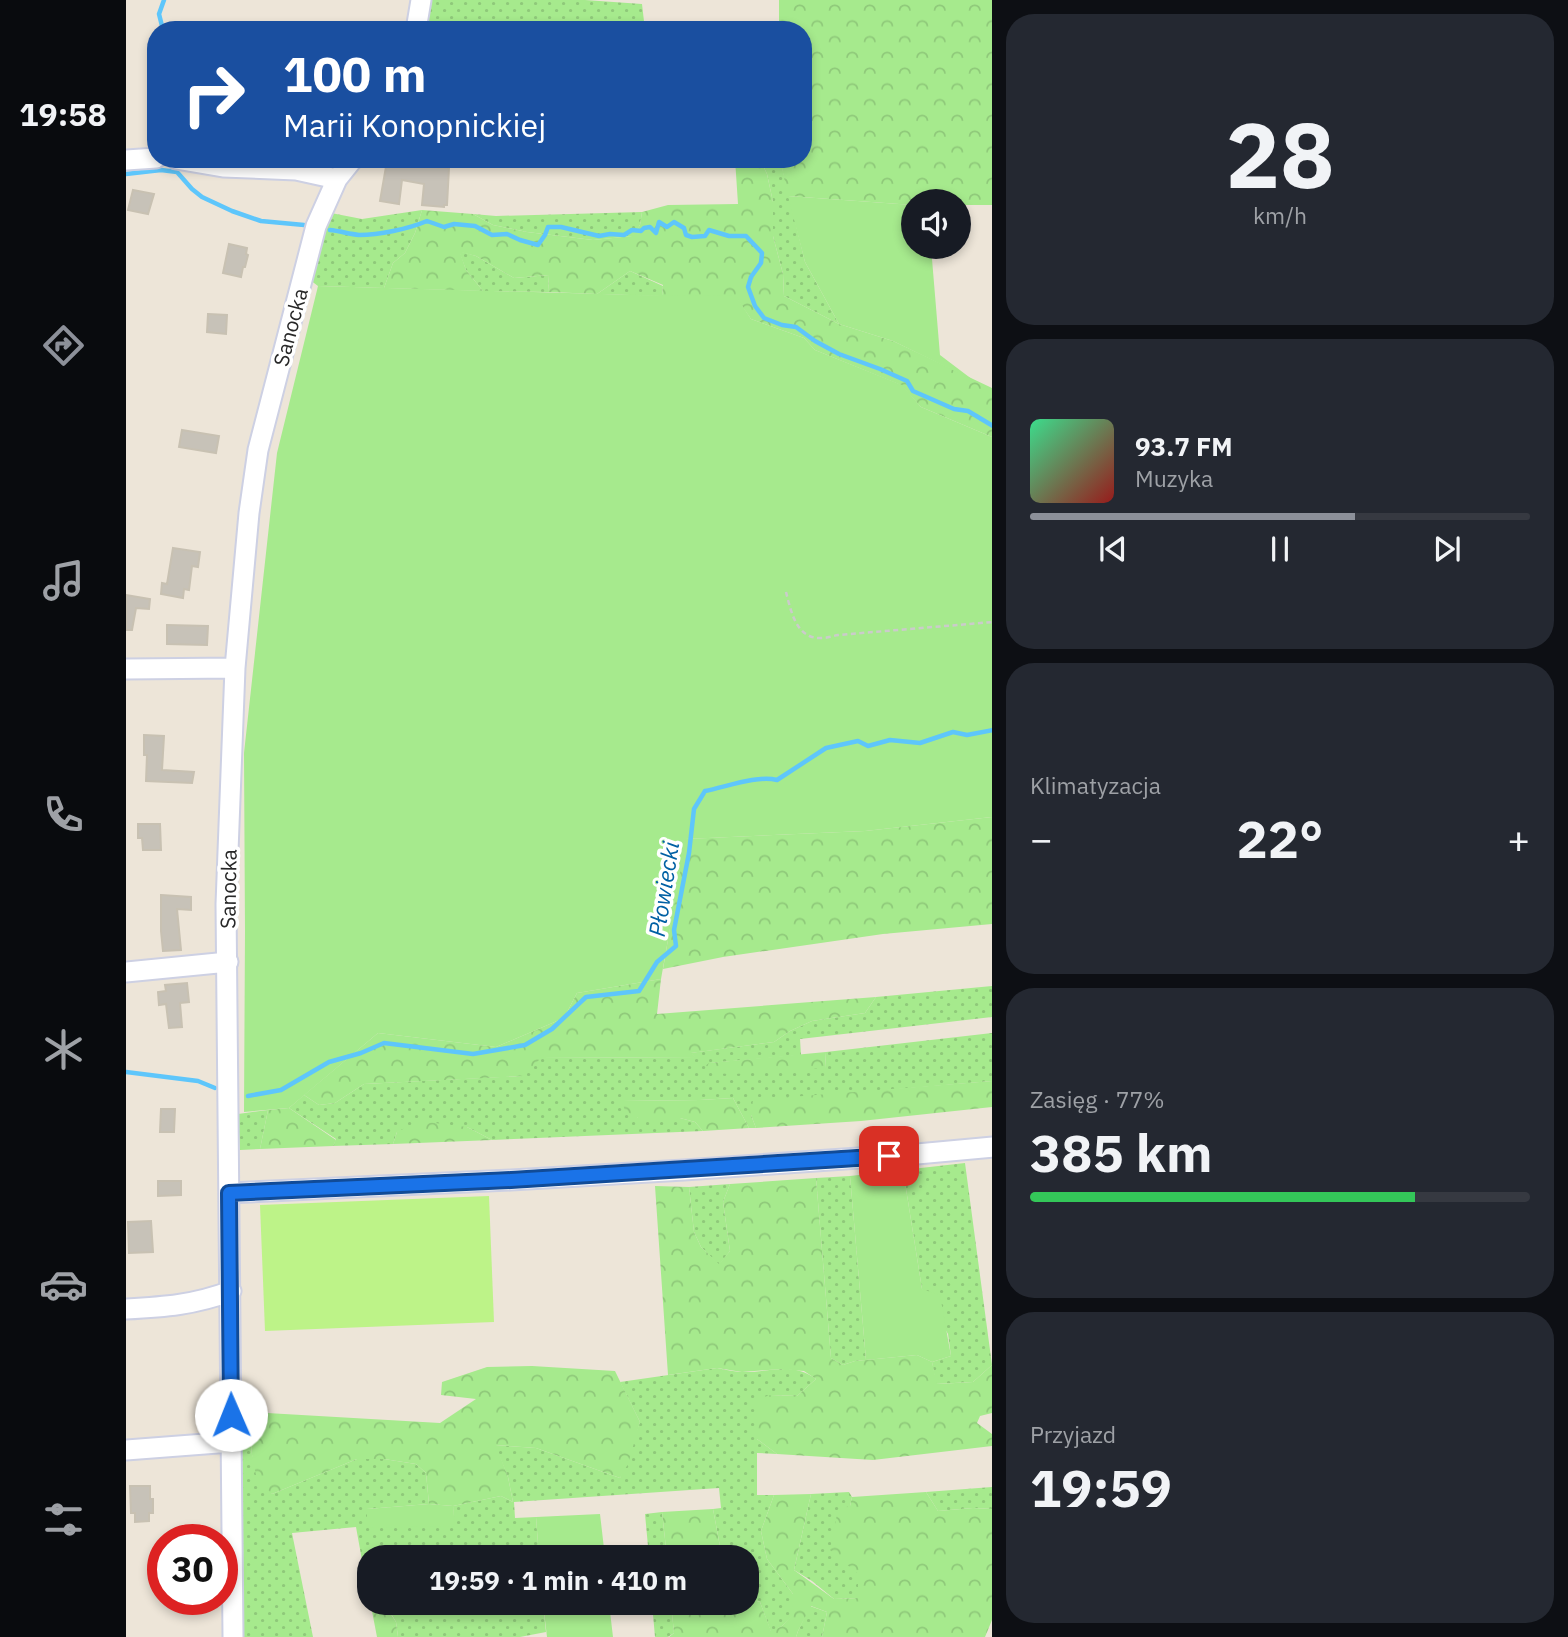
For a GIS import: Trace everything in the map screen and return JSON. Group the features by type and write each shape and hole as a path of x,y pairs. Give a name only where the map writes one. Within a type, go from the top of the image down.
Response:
{"street":[{"path":"418,21 422,0"},
{"path":"126,160 147,159"},
{"path":"247,168 296,170 337,179"},
{"name":"Sanocka","path":"233,1637 226,904 236,668 249,513 258,450 316,226 337,179 346,168"},
{"path":"126,669 236,668"},
{"path":"126,972 228,962"},
{"path":"229,1193 684,1170 992,1147"},
{"path":"126,1310 170,1307 208,1300 231,1291"},
{"path":"126,1450 231,1442"}],"path":[{"path":"786,592 793,618 803,632 818,638 992,622"}],"green space":[{"path":"428,0 585,0 642,4 644,21 426,21"},
{"path":"779,0 992,0 992,205 971,205 971,189 901,189 901,204 788,196 782,168 812,168 812,21 779,21"},
{"path":"736,168 764,168 773,202 773,236 783,274 784,296 839,324 893,341 992,388 992,437 921,407 901,385 815,350 804,338 751,319 735,296 662,296 663,285 630,271 597,294 548,292 549,275 514,278 476,256 460,252 466,270 483,291 384,288 393,263 405,253 415,233 422,210 473,214 493,225 593,240 632,236 640,225 642,212 668,205 738,204"},
{"path":"764,168 782,168 805,262 839,324 784,296 783,274 773,236 773,202"},
{"path":"788,196 901,204 901,259 932,259 940,355 973,380 893,341 839,324 805,262"},
{"path":"422,210 415,233 405,253 393,263 384,288 318,286 310,280 331,213 362,219"},
{"path":"642,212 640,225 633,236 593,240 493,225 473,214 496,216"},
{"path":"459,251 476,256 514,278 549,275 548,292 483,291 466,270"},
{"path":"630,271 663,286 662,296 597,294"},
{"path":"318,286 736,296 751,319 804,338 815,350 902,385 921,407 992,437 992,817 865,831 686,839 661,979 577,993 564,1018 496,1047 378,1033 289,1108 244,1112 244,753 277,453"},
{"path":"992,817 992,924 883,934 723,957 663,969 685,839 865,831"},
{"path":"661,979 657,1014 876,997 865,1013 812,1021 774,1042 691,1053 696,1057 541,1058 523,1076 364,1084 335,1103 319,1105 304,1095 378,1033 496,1047 564,1018 577,993"},
{"path":"992,986 992,1017 800,1039 801,1055 710,1063 825,1068 826,1052 992,1033 992,1081 887,1090 751,1115 756,1128 749,1128 733,1098 623,1101 638,1118 680,1118 695,1122 703,1131 492,1140 467,1127 397,1132 393,1144 333,1146 336,1139 289,1108 304,1095 319,1105 335,1103 364,1084 522,1076 540,1058 695,1057 690,1053 774,1042 812,1021 865,1013 876,997"},
{"path":"826,1052 825,1068 733,1074 712,1073 705,1066 709,1063"},
{"path":"992,1081 992,1107 861,1121 756,1128 751,1115 753,1100"},
{"path":"733,1098 749,1128 703,1131 695,1122 680,1118 638,1118 625,1111 622,1101 700,1100"},
{"path":"289,1108 336,1140 333,1146 260,1149 268,1110"},
{"path":"268,1110 260,1149 240,1150 238,1114"},
{"path":"419,1121 467,1127 492,1140 393,1144 397,1132"},
{"path":"965,1163 992,1365 973,1382 936,1384 932,1362 951,1356 948,1334 922,1289 903,1170"},
{"path":"903,1170 922,1289 940,1295 951,1356 932,1362 917,1355 866,1360 850,1176"},
{"path":"850,1176 866,1360 843,1365 831,1358 816,1178"},
{"path":"816,1178 831,1358 843,1365 855,1361 917,1355 932,1362 937,1384 973,1382 992,1365 992,1413 980,1416 977,1423 992,1434 992,1446 873,1460 777,1454 757,1439 756,1399 771,1395 797,1396 816,1379 804,1371 781,1369 742,1372 717,1368 668,1375 655,1186 689,1187 694,1232 701,1247 719,1264 730,1251 723,1202 730,1184"},
{"path":"730,1184 723,1202 730,1251 719,1265 701,1247 694,1232 689,1187"},
{"path":"489,1196 494,1322 265,1331 260,1205"},
{"path":"532,1366 615,1371 640,1422 628,1464 620,1478 536,1448 496,1445 508,1477 513,1502 501,1496 453,1506 429,1504 426,1473 416,1464 384,1459 357,1459 272,1494 257,1480 249,1412 440,1423 476,1399 441,1395 442,1382 487,1367"},
{"path":"717,1368 745,1372 790,1369 816,1379 797,1396 771,1395 757,1439 777,1454 757,1453 757,1495 774,1495 761,1531 767,1559 793,1594 794,1615 782,1626 771,1632 759,1602 759,1545 720,1545 713,1509 721,1508 719,1488 514,1502 515,1518 536,1517 538,1545 359,1545 356,1527 292,1533 313,1637 241,1637 240,1411 249,1412 252,1455 272,1494 357,1459 384,1459 416,1464 426,1473 429,1504 367,1509 454,1525 453,1506 501,1496 513,1502 508,1477 495,1445 536,1448 620,1478 640,1422 620,1382"},
{"path":"992,1487 992,1509 938,1511 926,1492"},
{"path":"849,1492 852,1497 850,1506 859,1574 858,1598 834,1599 794,1570 811,1494"},
{"path":"926,1492 938,1511 992,1509 992,1620 985,1637 822,1637 827,1612 811,1606 796,1637 669,1637 674,1633 672,1615 759,1615 759,1602 771,1631 782,1626 793,1615 793,1594 767,1559 761,1531 774,1495 811,1494 794,1570 834,1599 858,1598 858,1574 830,1550 838,1509 850,1506 852,1497"},
{"path":"429,1504 453,1506 455,1526 367,1528 367,1509"},
{"path":"713,1509 720,1545 666,1545 662,1512"},
{"path":"662,1512 666,1545 648,1545 645,1514"},
{"path":"600,1514 604,1545 538,1545 536,1517"},
{"path":"810,1606 827,1612 822,1637 796,1637 798,1631"},
{"path":"373,1615 391,1615 396,1622 398,1637 377,1637"},
{"path":"392,1615 544,1615 546,1632 520,1637 398,1637"},
{"path":"544,1615 610,1615 613,1637 547,1637"},
{"path":"653,1615 672,1615 674,1633 668,1637 655,1637"}],"building":[{"path":"386,168 449,168 447,205 444,207 422,205 424,184 402,180 399,204 380,201"},
{"path":"133,190 154,194 148,214 128,210"},
{"path":"229,244 247,248 248,255 241,277 223,273"},
{"path":"208,314 227,315 226,334 207,332"},
{"path":"182,430 219,436 216,453 179,447"},
{"path":"173,548 200,552 198,567 192,566 189,590 184,589 183,598 161,594 162,583 167,584"},
{"path":"126,595 150,599 149,609 136,608 132,630 126,630"},
{"path":"167,625 208,626 207,645 167,644"},
{"path":"144,735 164,736 162,770 194,772 192,783 146,781 147,755 144,755"},
{"path":"138,824 160,824 161,850 143,850 142,838 138,838"},
{"path":"161,895 191,897 191,910 177,909 181,950 163,951"},
{"path":"187,983 189,1002 180,1003 182,1027 169,1028 166,1004 159,1005 158,992 166,991 165,985"},
{"path":"161,1109 175,1109 174,1132 160,1132"},
{"path":"158,1181 181,1181 181,1195 158,1196"},
{"path":"151,1221 153,1252 129,1253 128,1222"},
{"path":"130,1486 150,1486 153,1513 149,1513 149,1521 135,1522 135,1513 131,1513"}],"waterway":[{"path":"161,21 159,14 164,0"},
{"path":"126,174 161,170 177,172 202,197 232,211 261,221 304,225"},
{"path":"330,230 359,235 375,234 427,221 444,227 454,224 475,226 492,235 507,234 538,245 548,227 561,227 599,236 624,235 632,230 641,231 650,227 656,233 659,222 667,227 674,222 684,228 686,235 692,237 705,236 709,230 729,236 746,236 762,253 761,263 751,277 748,287 755,306 764,318 796,327 839,354 907,381 913,391 954,409 968,411 992,425"},
{"name":"Płowiecki","path":"248,1096 281,1090 329,1062 384,1043 473,1054 525,1045 552,1029 586,997 639,991 657,962 676,946 674,930 689,853 694,809 705,791 751,780 777,780 826,748 858,741 868,746 890,740 920,743 953,732 967,735 992,730"},
{"name":"Płowiecki","path":"126,1072 198,1081 215,1088"}],"route":[{"path":"231,1415 229,1193 511,1180 889,1156"}]}
